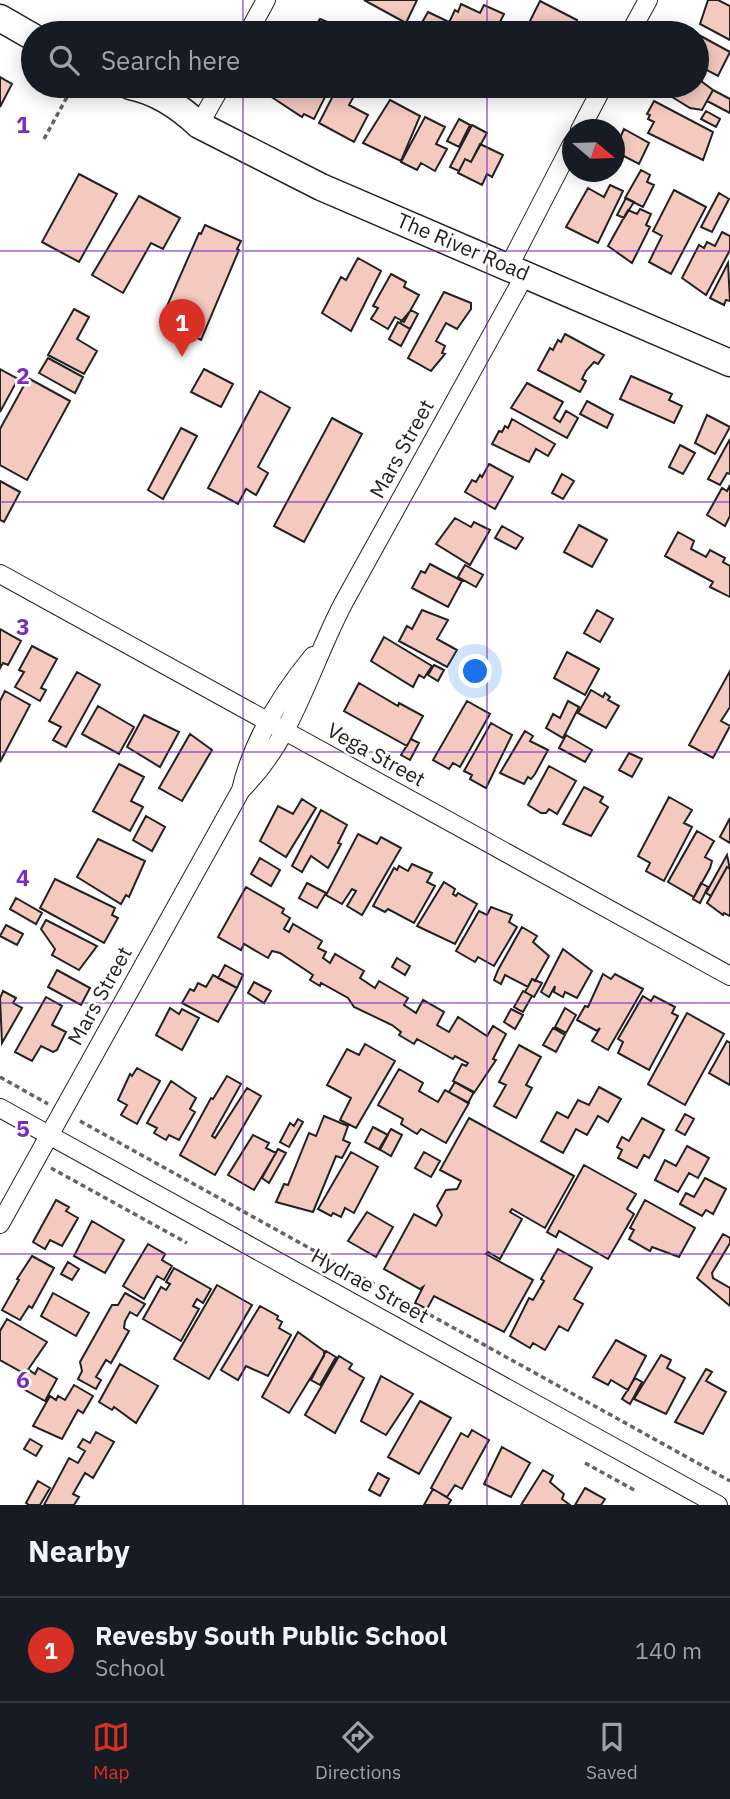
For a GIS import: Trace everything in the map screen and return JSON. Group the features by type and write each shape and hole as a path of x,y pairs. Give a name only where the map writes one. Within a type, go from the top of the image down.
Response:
{"main road":[{"path":"0,18 21,30"},
{"name":"The River Road","path":"129,98 179,126 199,125"},
{"name":"The River Road","path":"160,98 183,110 199,125 321,187 517,269 730,363"}],"street":[{"path":"255,21 266,0"},
{"path":"637,21 648,0"},
{"path":"199,125 214,98"},
{"path":"586,119 597,98"},
{"name":"Mars Street","path":"241,790 265,767 306,692 320,648 517,269 562,167"},
{"name":"Vega Street","path":"0,574 730,976"},
{"name":"Mars Street","path":"0,1224 241,790 249,757 291,684 320,648"},
{"name":"Hydrae Street","path":"0,1108 718,1505"}],"path":[{"path":"44,139 67,98"},
{"path":"0,1077 730,1481"},
{"path":"36,1158 187,1243"},
{"path":"585,1463 636,1491"}],"building":[{"path":"364,0 417,0 407,21"},
{"path":"708,0 718,0 730,6 730,40 709,29 709,21 701,21"},
{"path":"540,1 577,20 576,21 530,21"},
{"path":"461,4 480,13 484,5 504,14 500,21 450,21 455,10 458,12"},
{"path":"428,12 447,21 423,21"},
{"path":"709,41 730,52 718,76 709,71"},
{"path":"0,77 12,84 0,107"},
{"path":"713,90 730,99 730,113 707,101"},
{"path":"273,98 324,98 314,119 304,114 302,117"},
{"path":"332,98 353,98 349,105 368,115 354,142 319,123"},
{"path":"674,98 709,98 702,110 690,108"},
{"path":"390,100 420,116 401,161 363,143"},
{"path":"654,101 713,132 703,160 648,133 654,122 648,119 650,115 647,114"},
{"path":"706,111 720,119 716,127 701,119"},
{"path":"425,117 445,127 436,144 447,149 435,171 421,163 417,170 401,162"},
{"path":"459,119 470,125 459,147 447,141"},
{"path":"472,125 487,133 471,162 465,159 459,171 450,167"},
{"path":"625,130 649,143 639,164 625,157"},
{"path":"480,144 503,155 492,177 487,174 482,185 458,173 465,159 471,162"},
{"path":"641,170 650,175 647,182 654,185 643,207 625,198"},
{"path":"79,174 117,194 79,262 42,242"},
{"path":"610,185 623,191 598,243 566,227 588,188 604,197"},
{"path":"674,190 706,207 671,274 649,262 662,236 653,231"},
{"path":"719,193 729,199 712,232 701,227"},
{"path":"139,196 180,218 163,249 151,243 123,293 92,275"},
{"path":"626,198 634,202 624,218 617,215"},
{"path":"640,209 651,214 646,225 650,227 632,263 608,246 628,210 637,214"},
{"path":"205,225 241,241 201,340 189,334 185,342 169,335 172,327 160,322"},
{"path":"722,232 730,236 730,250 706,295 682,278 699,245 704,248 707,242 715,246"},
{"path":"358,258 381,271 351,331 322,313 341,277 346,280"},
{"path":"728,263 730,301 726,300 724,305 710,298"},
{"path":"391,274 406,282 404,287 419,295 404,322 395,317 388,329 371,319 378,308 373,306"},
{"path":"444,292 471,303 471,309 457,329 446,323 436,341 445,346 442,353 445,354 431,371 408,358"},
{"path":"74,309 89,317 77,339 97,351 84,374 48,355"},
{"path":"411,310 418,314 410,329 400,323"},
{"path":"398,322 410,329 401,346 389,339"},
{"path":"565,334 604,355 598,364 594,362 586,371 582,379 586,381 580,392 538,370 550,348 553,350"},
{"path":"48,358 83,377 75,393 39,373"},
{"path":"0,369 18,379 0,412"},
{"path":"204,369 233,384 221,407 191,392"},
{"path":"631,376 672,394 669,400 682,406 674,423 620,399"},
{"path":"28,378 70,401 27,480 0,465 0,429"},
{"path":"527,383 563,402 554,418 560,422 566,411 578,418 567,438 511,408"},
{"path":"260,391 290,408 258,467 268,473 256,495 246,489 238,504 208,488"},
{"path":"587,401 613,415 607,428 580,414"},
{"path":"707,415 730,427 715,454 695,443"},
{"path":"332,418 362,434 304,542 274,526"},
{"path":"512,419 555,444 548,456 536,449 529,462 492,444 499,431 502,432 505,426 508,428"},
{"path":"181,428 197,436 163,499 148,490"},
{"path":"730,439 730,474 727,473 720,485 708,479"},
{"path":"680,445 695,453 683,474 669,467"},
{"path":"489,464 513,477 495,509 465,492 472,480 476,482 480,475 482,477"},
{"path":"562,474 574,481 563,499 552,493"},
{"path":"0,481 20,492 4,522 0,520"},
{"path":"730,485 730,516 725,526 707,515 722,488 727,491"},
{"path":"455,518 471,527 474,522 490,530 470,565 436,544"},
{"path":"579,525 607,540 592,567 564,552"},
{"path":"502,526 523,538 516,549 495,538"},
{"path":"678,532 694,541 691,549 706,557 710,550 725,558 723,562 730,566 730,597 710,587 713,582 665,556"},
{"path":"430,564 462,581 448,607 412,588 421,571 425,573"},
{"path":"465,565 483,575 476,587 458,577"},
{"path":"422,610 448,620 437,639 457,650 447,667 399,641 407,626 412,629"},
{"path":"597,610 613,619 600,642 584,633"},
{"path":"0,629 21,641 8,665 3,663 0,668"},
{"path":"384,637 432,666 424,678 419,675 413,687 371,661"},
{"path":"32,646 57,659 41,688 46,690 40,701 15,687 24,672 19,670"},
{"path":"567,652 599,669 585,695 554,678"},
{"path":"434,665 444,670 438,681 428,675"},
{"path":"730,671 730,707 721,721 730,726 713,758 689,745"},
{"path":"77,672 100,685 66,747 53,740 61,727 49,721"},
{"path":"359,683 398,706 399,703 423,716 407,746 344,711"},
{"path":"591,690 603,697 605,693 610,697 608,700 619,706 606,728 578,713"},
{"path":"5,691 30,705 0,762 0,701"},
{"path":"467,701 490,714 460,767 453,763 449,769 433,760"},
{"path":"568,701 579,707 563,738 546,728 553,714 560,718"},
{"path":"98,706 134,727 119,754 82,734"},
{"path":"144,715 179,732 160,767 127,747"},
{"path":"491,723 512,735 486,788 470,779 472,775 464,771"},
{"path":"525,731 533,736 530,741 548,750 535,774 531,779 528,777 524,784 500,773"},
{"path":"190,734 212,750 182,801 159,788"},
{"path":"566,735 592,750 585,762 559,748"},
{"path":"411,739 419,743 410,760 401,755"},
{"path":"629,753 642,759 632,777 619,770"},
{"path":"119,764 144,777 131,801 143,807 130,831 93,811"},
{"path":"549,766 576,781 557,814 549,809 546,813 541,813 528,805"},
{"path":"584,787 603,797 600,802 608,807 591,836 563,824"},
{"path":"669,797 692,810 684,823 692,827 664,881 646,871 650,863 638,856"},
{"path":"302,799 316,808 286,857 260,841 278,806 293,814"},
{"path":"321,810 347,825 338,843 341,844 328,868 311,856 302,872 292,866"},
{"path":"146,816 165,827 152,851 133,840"},
{"path":"730,818 730,843 720,837"},
{"path":"697,831 714,841 705,857 712,861 710,868 694,897 668,882"},
{"path":"358,834 377,844 381,837 401,848 362,915 347,906 356,891 352,889 342,904 326,895"},
{"path":"98,839 145,861 129,897 126,895 121,904 77,877"},
{"path":"727,855 730,869 727,867 711,896 706,893"},
{"path":"260,858 280,870 271,886 251,874"},
{"path":"412,864 432,873 427,882 435,886 414,923 388,909 385,912 373,906 394,868 397,870 399,866 408,871"},
{"path":"727,867 730,869 730,916 724,913 723,915 707,903"},
{"path":"55,879 115,908 112,915 118,918 104,943 40,908"},
{"path":"444,882 455,889 453,894 456,896 458,893 477,904 455,944 417,926"},
{"path":"307,883 326,893 317,908 299,898"},
{"path":"701,883 708,887 700,903 693,899"},
{"path":"246,887 284,909 282,913 290,918 284,929 289,932 293,924 322,941 318,948 326,952 323,958 330,963 335,954 364,971 360,978 375,988 379,981 408,998 404,1005 416,1013 423,1000 444,1012 437,1025 449,1032 458,1017 487,1036 493,1026 506,1034 493,1059 496,1060 474,1093 453,1081 462,1064 466,1066 468,1063 455,1056 453,1059 417,1039 414,1044 399,1035 401,1032 392,1025 354,1007 348,998 321,983 320,986 310,980 313,975 280,953 272,951 268,958 244,944 241,950 218,937"},
{"path":"16,898 42,913 36,924 10,909"},
{"path":"491,907 512,915 509,922 517,927 494,966 478,957 475,962 456,951 479,911 487,915"},
{"path":"46,920 97,946 79,970 52,955 55,949 41,929"},
{"path":"6,925 23,934 17,945 0,936"},
{"path":"522,927 537,936 533,942 549,956 535,981 532,979 528,987 505,975 501,984 494,980"},
{"path":"563,949 592,971 577,998 565,992 563,997 554,992 555,986 549,997 541,992"},
{"path":"397,958 410,966 405,975 392,967"},
{"path":"225,965 243,975 237,988 218,978"},
{"path":"57,970 90,988 81,1005 48,987"},
{"path":"603,974 611,979 615,974 643,989 608,1050 592,1041 600,1028 597,1031 577,1020 585,1006 588,1007"},
{"path":"213,975 237,988 218,1022 182,1003 190,989 194,991 198,983 206,987"},
{"path":"532,979 542,983 534,997 525,992"},
{"path":"254,982 271,991 264,1003 248,993"},
{"path":"3,991 16,998 13,1003 22,1008 2,1043 0,998"},
{"path":"523,991 532,996 523,1012 514,1007"},
{"path":"643,996 651,1001 654,996 675,1007 672,1013 678,1016 649,1070 618,1053 623,1042 618,1039"},
{"path":"46,997 62,1006 52,1025 66,1032 57,1050 53,1052 41,1046 32,1061 15,1052"},
{"path":"170,1008 179,1014 182,1009 199,1018 182,1050 156,1035"},
{"path":"565,1008 576,1015 566,1033 555,1027"},
{"path":"511,1009 523,1015 515,1029 504,1022"},
{"path":"687,1013 724,1034 685,1105 648,1084"},
{"path":"553,1028 565,1035 556,1052 543,1045"},
{"path":"727,1041 730,1043 730,1085 709,1073"},
{"path":"365,1044 395,1061 356,1128 340,1120 351,1098 327,1085 347,1049 359,1055"},
{"path":"519,1045 541,1057 526,1085 532,1088 516,1118 494,1106 506,1085 499,1082"},
{"path":"137,1068 160,1081 137,1124 121,1115 127,1105 118,1100 130,1074 132,1076"},
{"path":"399,1069 423,1083 419,1091 438,1102 445,1090 469,1103 446,1143 421,1129 417,1134 401,1124 403,1119 378,1105"},
{"path":"227,1076 241,1084 212,1136 215,1138 247,1088 261,1096 215,1175 180,1155 211,1098 213,1099"},
{"path":"171,1081 196,1098 190,1109 195,1112 179,1140 169,1135 166,1140 154,1133 157,1128 147,1123"},
{"path":"455,1082 474,1092 468,1103 449,1092"},
{"path":"599,1087 621,1099 608,1122 598,1116 587,1135 576,1129 563,1153 541,1141 557,1112 568,1118 578,1100 589,1105"},
{"path":"685,1114 694,1119 685,1135 676,1130"},
{"path":"324,1116 348,1126 343,1140 350,1143 342,1158 336,1156 313,1212 276,1202 284,1184 288,1185 309,1133 316,1136"},
{"path":"469,1118 574,1176 545,1228 512,1209 510,1212 522,1219 500,1259 488,1252 486,1254 533,1280 504,1332 434,1296 427,1309 415,1303 423,1287 420,1289 384,1269 414,1214 436,1226 442,1215 437,1206 446,1190 457,1189 461,1181 440,1170"},
{"path":"642,1118 664,1130 649,1158 644,1155 637,1168 618,1158 622,1150 617,1147 622,1137 629,1141"},
{"path":"298,1119 303,1122 289,1147 280,1142 290,1123 294,1126"},
{"path":"373,1127 388,1135 380,1150 365,1142"},
{"path":"391,1129 402,1135 391,1156 379,1149"},
{"path":"253,1135 269,1143 266,1148 276,1153 254,1190 228,1175"},
{"path":"687,1146 709,1158 698,1178 689,1173 678,1192 655,1180 665,1160 676,1166"},
{"path":"278,1149 286,1153 269,1183 262,1178"},
{"path":"351,1152 378,1167 354,1213 345,1208 341,1217 333,1213 331,1216 318,1209"},
{"path":"424,1152 440,1161 431,1177 415,1168"},
{"path":"584,1165 636,1194 627,1209 634,1214 608,1259 559,1231 556,1237 547,1232"},
{"path":"705,1178 726,1189 713,1214 706,1210 702,1216 680,1204 686,1193 694,1197"},
{"path":"56,1200 69,1207 66,1211 78,1218 62,1246 50,1240 45,1249 33,1242"},
{"path":"645,1200 695,1228 679,1257 652,1247 650,1251 629,1239 634,1230 630,1228"},
{"path":"367,1212 393,1227 376,1257 348,1241"},
{"path":"92,1221 124,1240 105,1273 74,1256"},
{"path":"723,1234 730,1238 730,1243 712,1273 713,1278 730,1288 730,1306 697,1278"},
{"path":"148,1244 165,1254 162,1260 172,1266 164,1280 157,1276 144,1299 123,1286"},
{"path":"558,1249 592,1268 574,1299 583,1304 568,1331 559,1326 545,1350 533,1343 530,1348 510,1336 529,1298 533,1300 544,1281 541,1279"},
{"path":"32,1256 54,1268 32,1308 29,1306 20,1320 2,1310"},
{"path":"68,1262 79,1269 72,1280 61,1274"},
{"path":"174,1268 211,1289 203,1303 197,1299 193,1306 199,1309 181,1341 143,1319 161,1287 166,1290 170,1284 166,1282"},
{"path":"217,1285 252,1305 209,1379 174,1359"},
{"path":"53,1293 89,1313 76,1336 41,1316"},
{"path":"125,1293 145,1304 137,1316 130,1312 124,1328 129,1331 111,1363 106,1360 96,1377 101,1380 96,1389 78,1379 82,1371 80,1362 112,1305 118,1305"},
{"path":"260,1306 278,1316 277,1319 282,1322 279,1328 291,1335 268,1376 246,1366 238,1380 221,1370"},
{"path":"7,1319 47,1342 25,1374 0,1360 0,1331"},
{"path":"298,1332 324,1351 324,1356 289,1413 262,1397"},
{"path":"616,1340 646,1356 628,1390 611,1380 608,1385 593,1377"},
{"path":"326,1351 336,1357 320,1385 311,1380"},
{"path":"661,1355 671,1360 667,1368 685,1378 666,1414 634,1399"},
{"path":"339,1356 352,1364 349,1369 364,1378 335,1433 305,1415"},
{"path":"120,1364 158,1386 136,1423 114,1407 112,1410 99,1402"},
{"path":"38,1368 57,1379 45,1401 20,1387 29,1370 35,1374"},
{"path":"706,1369 712,1372 706,1381 726,1392 703,1434 675,1422"},
{"path":"381,1376 413,1394 386,1435 361,1421"},
{"path":"635,1378 642,1382 630,1404 622,1399"},
{"path":"74,1385 93,1396 83,1413 78,1410 62,1439 33,1426 50,1396 56,1400 58,1396 65,1400"},
{"path":"420,1401 451,1418 419,1474 388,1457"},
{"path":"472,1430 489,1440 462,1489 455,1485 447,1497 431,1488 461,1433 468,1437"},
{"path":"96,1432 114,1442 93,1478 85,1473 73,1494 79,1497 74,1505 44,1505 69,1458 78,1463 85,1451 78,1447 83,1439 90,1443"},
{"path":"30,1439 42,1446 36,1456 24,1449"},
{"path":"502,1447 530,1463 511,1497 484,1484"},
{"path":"543,1470 553,1476 550,1482 564,1494 562,1499 570,1505 521,1505"},
{"path":"378,1473 389,1479 380,1496 369,1490"},
{"path":"38,1481 50,1488 40,1505 29,1505 26,1503"},
{"path":"585,1488 605,1499 601,1505 575,1505"},
{"path":"433,1489 451,1500 448,1505 424,1505"}],"place":[{"name":"Revesby South Public School","path":"182,357"}]}
